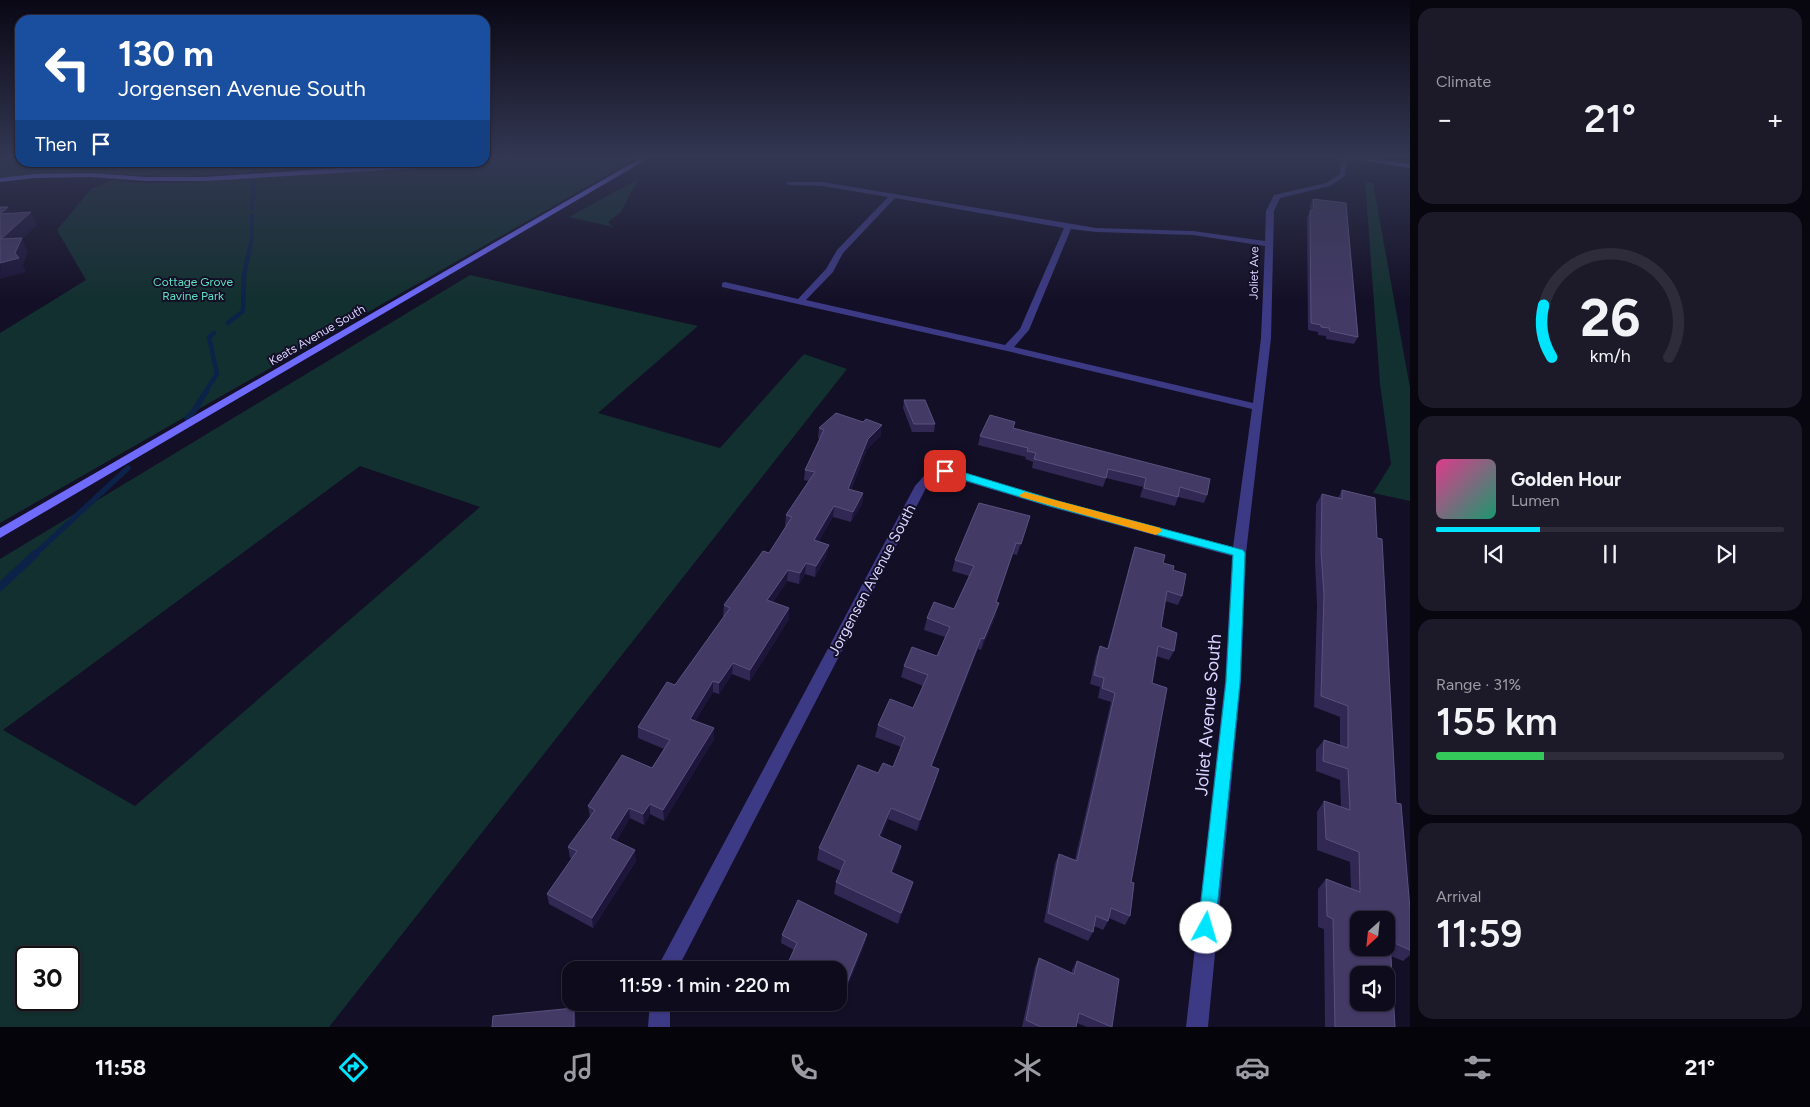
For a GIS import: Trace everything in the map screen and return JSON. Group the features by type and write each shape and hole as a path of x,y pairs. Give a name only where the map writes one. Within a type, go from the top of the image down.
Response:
{"main road":[{"name":"Keats Avenue South","path":"0,534 564,206"}],"street":[{"path":"801,301 830,270 840,252 884,206"},
{"path":"951,206 1096,230 1192,233 1267,244"},
{"name":"Joliet Ave","path":"1257,407 1266,338 1267,244 1270,211 1273,206"},
{"path":"1007,348 1024,330 1068,226"},
{"path":"725,285 1007,348 1257,407"},
{"name":"Joliet Avenue South","path":"1197,1027 1233,682 1239,553 1257,407"},
{"name":"Jorgensen Avenue South","path":"671,961 921,486 934,472 945,471 1054,504 1239,553"},
{"path":"659,1027 660,1011"}],"green space":[{"name":"Cottage Grove Ravine Park","path":"77,206 553,206 0,523 0,333 86,280 57,230"},
{"path":"589,206 624,206 621,212 608,222 613,227 569,217"},
{"path":"1367,206 1377,206 1410,388 1410,501 1373,493 1391,464 1380,384"},
{"path":"470,275 698,326 598,413 720,448 804,354 847,369 329,1027 0,1027 0,559","holes":["360,466 480,507 135,806 3,730"]}],"building":[{"path":"1314,206 1346,206 1358,337 1330,331 1329,328 1311,323 1310,211 1314,210"},
{"path":"0,207 8,207 0,214"},
{"path":"31,212 1,239 22,238 15,253 19,258 0,263 0,214"},
{"path":"904,400 925,400 935,424 914,424"},
{"path":"836,413 863,422 866,419 882,425 868,439 848,489 863,493 853,512 834,506 814,540 829,545 816,566 806,563 800,573 788,570 767,600 789,608 750,670 733,663 719,683 713,681 690,719 714,728 663,810 650,804 643,814 629,808 610,838 635,850 592,918 547,894 577,851 568,847 595,810 588,806 622,755 652,768 670,740 638,727 667,682 675,685 730,608 724,605 763,551 769,553 792,517 786,515 815,472 805,470 824,430 819,428"},
{"path":"990,415 1015,422 1013,428 1210,479 1207,495 1180,487 1178,497 1144,488 1146,478 1108,469 1106,478 1034,459 1036,453 1027,451 1028,448 980,436"},
{"path":"1342,490 1375,498 1377,538 1382,539 1396,803 1401,804 1410,909 1410,950 1395,943 1395,911 1350,911 1350,956 1391,956 1391,966 1350,966 1350,1011 1394,1011 1395,1027 1335,1027 1333,919 1327,916 1326,879 1360,892 1359,852 1326,839 1324,801 1350,810 1348,769 1323,761 1324,740 1348,748 1348,706 1321,696 1324,595 1321,551 1322,494 1342,499"},
{"path":"979,503 1030,516 1021,544 1016,543 996,602 999,603 984,639 981,638 931,766 939,769 920,820 891,808 879,836 901,846 891,872 913,882 901,913 836,882 845,861 819,848 858,765 878,773 883,763 893,767 905,737 878,725 890,699 913,708 928,675 904,666 912,647 937,656 950,627 927,618 934,602 954,609 974,566 955,560"},
{"path":"1135,547 1165,555 1163,563 1174,566 1173,570 1186,574 1182,596 1167,591 1161,627 1177,633 1174,651 1158,646 1152,683 1167,688 1131,882 1134,883 1130,916 1111,908 1108,921 1096,916 1093,932 1048,913 1059,854 1077,861 1115,693 1102,688 1104,678 1094,675 1100,646 1108,649"},
{"path":"798,900 867,934 847,983 847,961 789,961 797,943 782,935"},
{"path":"1039,958 1074,974 1077,961 1119,979 1112,1027 1079,1013 1076,1027 1041,1027 1026,1020"},
{"path":"562,1009 562,1011 574,1011 574,1027 492,1027 493,1016"}],"waterway":[{"path":"247,261 252,238 252,215"},
{"path":"228,323 243,311 244,275 247,260"},
{"path":"206,391 217,374 209,337 214,333"},
{"path":"187,418 194,411 207,390"},
{"path":"34,555 128,468"},
{"path":"0,587 35,554"}],"slow traffic":[{"path":"1025,495 1156,531"}],"route":[{"path":"945,471 1054,504 1239,553 1233,682 1206,928"}]}
